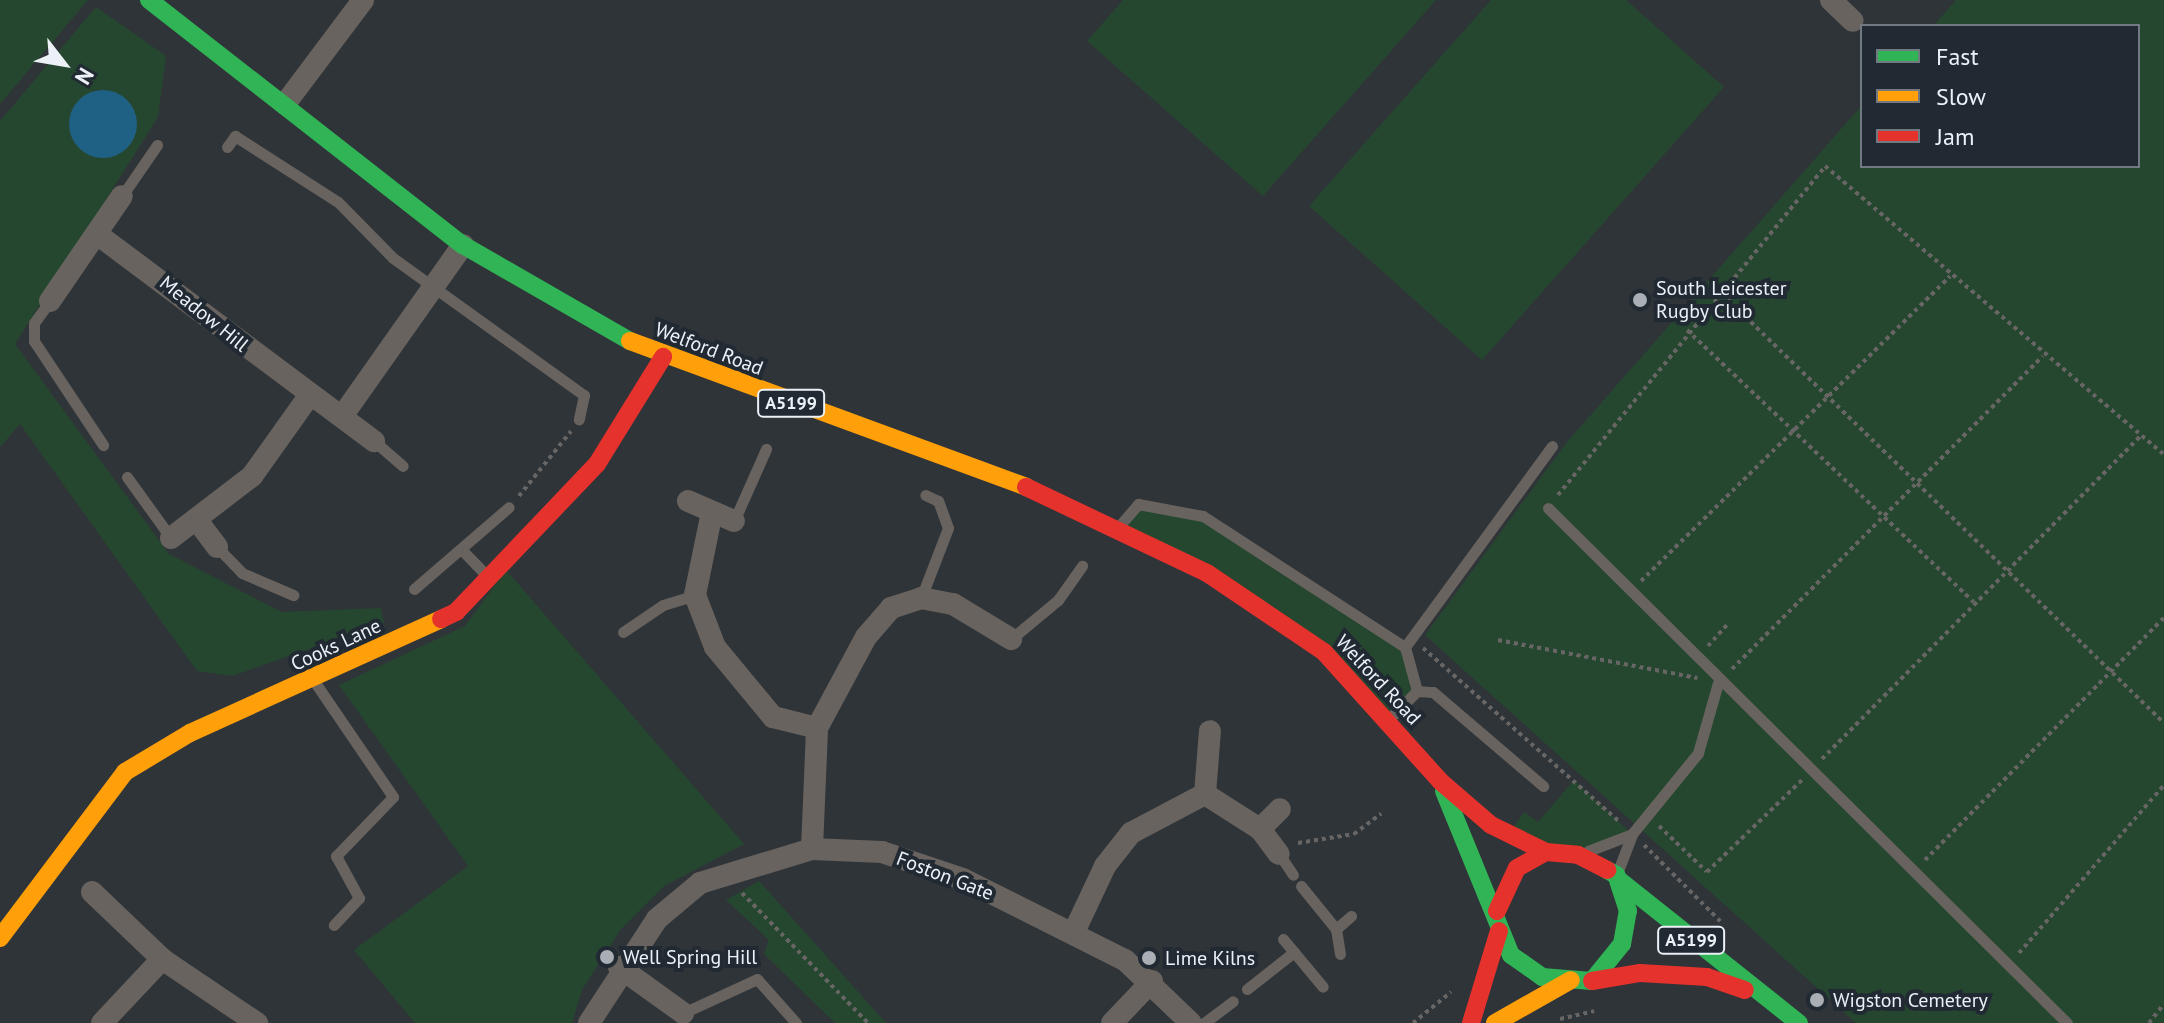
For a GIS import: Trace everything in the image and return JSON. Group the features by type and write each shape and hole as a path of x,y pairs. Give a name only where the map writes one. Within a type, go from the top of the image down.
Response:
{"main road":[{"name":"Welford Road","path":"149,0 463,245 663,357 1058,499 1207,573 1324,652 1440,781 1491,825 1546,852"},
{"name":"Cooks Lane","path":"0,938 125,772 190,733 314,680 456,612 597,464 663,357"},
{"name":"Welford Road","path":"1440,781 1497,911"},
{"path":"1546,852 1578,855 1618,878 1627,927 1592,981 1542,977 1511,955 1499,931 1497,911 1517,868 1546,852"},
{"name":"A5199","path":"1618,878 1799,1023"},
{"path":"1471,1023 1499,931"},
{"name":"A5199","path":"1592,981 1640,973 1707,977 1765,997"},
{"path":"1495,1023 1571,980"}],"street":[{"path":"285,104 363,0"},
{"path":"1831,0 1853,21"},
{"path":"50,301 122,196"},
{"name":"Meadow Hill","path":"97,234 309,396 343,415 374,441"},
{"path":"343,415 463,245"},
{"path":"171,538 252,476 309,396"},
{"path":"688,501 734,521"},
{"path":"712,512 695,595 715,647 773,717 817,728"},
{"path":"196,519 217,547"},
{"path":"812,849 817,728 866,637 891,608 921,598 953,604 1011,639"},
{"path":"1205,794 1210,731"},
{"path":"1205,794 1260,829 1279,854"},
{"path":"1074,932 1105,866 1131,833 1205,794"},
{"path":"1260,829 1280,809"},
{"name":"Foston Gate","path":"589,1023 619,967 657,919 700,883 812,849 882,852 963,879 1074,932 1152,981 1191,1023"},
{"path":"92,892 162,959 257,1023"},
{"path":"102,1023 162,959"},
{"path":"619,967 683,1013"},
{"path":"1112,1023 1152,981"}],"lane":[{"path":"227,147 235,136 278,157 433,287 584,395 579,419"},
{"path":"122,196 157,145"},
{"path":"50,301 34,323 34,341 103,445"},
{"path":"374,441 403,466"},
{"path":"1417,691 1409,643 1552,446"},
{"path":"734,521 766,449"},
{"path":"127,477 171,538"},
{"path":"921,598 948,528 938,501 925,495"},
{"path":"1117,529 1138,504 1203,516 1409,643"},
{"path":"414,589 509,507"},
{"path":"1548,508 1718,683 1813,770 2067,1023"},
{"path":"217,547 242,573 293,595"},
{"path":"461,549 490,579"},
{"path":"1011,639 1058,600 1082,566"},
{"path":"623,632 663,605 695,595"},
{"path":"314,680 393,797 336,856 359,898 334,925"},
{"path":"1618,878 1632,834 1698,753 1718,683"},
{"path":"1388,720 1417,691 1433,692 1543,786"},
{"path":"1578,855 1632,834"},
{"path":"1279,854 1293,875"},
{"path":"1301,886 1336,929 1340,954"},
{"path":"1336,929 1351,916"},
{"path":"1283,939 1323,987"},
{"path":"1247,989 1294,952"},
{"path":"683,1013 757,979 796,1023"},
{"path":"1204,1023 1233,1001"}],"path":[{"path":"1548,508 1687,330 1722,294 1825,166 2043,356 2164,455"},
{"path":"1631,591 1826,393 1950,276"},
{"path":"1722,294 2164,723"},
{"path":"1687,330 1793,427 1974,602"},
{"path":"1498,640 1718,683 2043,356"},
{"path":"509,507 579,419"},
{"path":"1647,815 1707,872 1813,770 1974,602 2141,436"},
{"path":"1915,870 2164,618"},
{"path":"1696,659 1729,623"},
{"path":"1409,643 1574,780 1728,932"},
{"path":"1574,780 1574,788"},
{"path":"2010,964 2164,785"},
{"path":"1279,854 1301,842 1354,834 1381,814"},
{"path":"724,874 868,1023"},
{"path":"2149,1023 2164,1004"}],"green space":[{"path":"0,0 88,0 0,104"},
{"path":"1123,0 1436,0 1263,196 1087,41"},
{"path":"1491,0 1626,0 1724,87 1482,360 1309,206"},
{"path":"1956,0 2164,0 2164,1023 1856,1023 1425,635 1567,442 1860,107 1860,168 2140,168 2140,24 1935,24"},
{"path":"96,7 166,56 158,117 15,344 169,554 282,612 381,608 384,623 232,676 197,671 20,424 0,447 0,121"},
{"path":"1138,504 1203,516 1405,647 1417,691 1388,720 1324,652 1117,529"},
{"path":"506,570 744,844 664,886 621,929 582,990 572,1023 415,1023 354,950 468,866 339,685 465,626"},
{"path":"1574,780 1632,834 1578,855 1509,834 1524,812 1538,822"},
{"path":"759,881 886,1023 835,1023 764,954 769,940 726,900"}],"water":[{"path":"103,90 116,92 127,100 135,111 135,137 127,148 116,156 103,158 90,156 79,148 71,137 69,124 71,111 79,100 90,92"}],"traffic: fast":[{"path":"149,0 463,245 630,341"},
{"path":"1444,791 1511,955 1542,977 1592,981 1622,944 1628,911 1616,875 1607,870"},
{"path":"1619,880 1799,1023"}],"traffic: slow":[{"path":"630,341 1026,487"},
{"path":"0,938 125,772 190,733 441,619"},
{"path":"1495,1023 1571,980"}],"traffic: jam":[{"path":"441,619 456,612 597,464 663,357"},
{"path":"1026,487 1207,573 1324,652 1440,781 1491,825 1546,852"},
{"path":"1497,911 1517,868 1546,852 1578,855 1607,870"},
{"path":"1471,1023 1499,931"},
{"path":"1592,981 1640,973 1707,977 1745,990"}],"place":[{"name":"South Leicester Rugby Club","path":"1640,300"},
{"name":"Well Spring Hill","path":"607,957"},
{"name":"Lime Kilns","path":"1149,958"},
{"name":"Wigston Cemetery","path":"1817,1000"}]}
